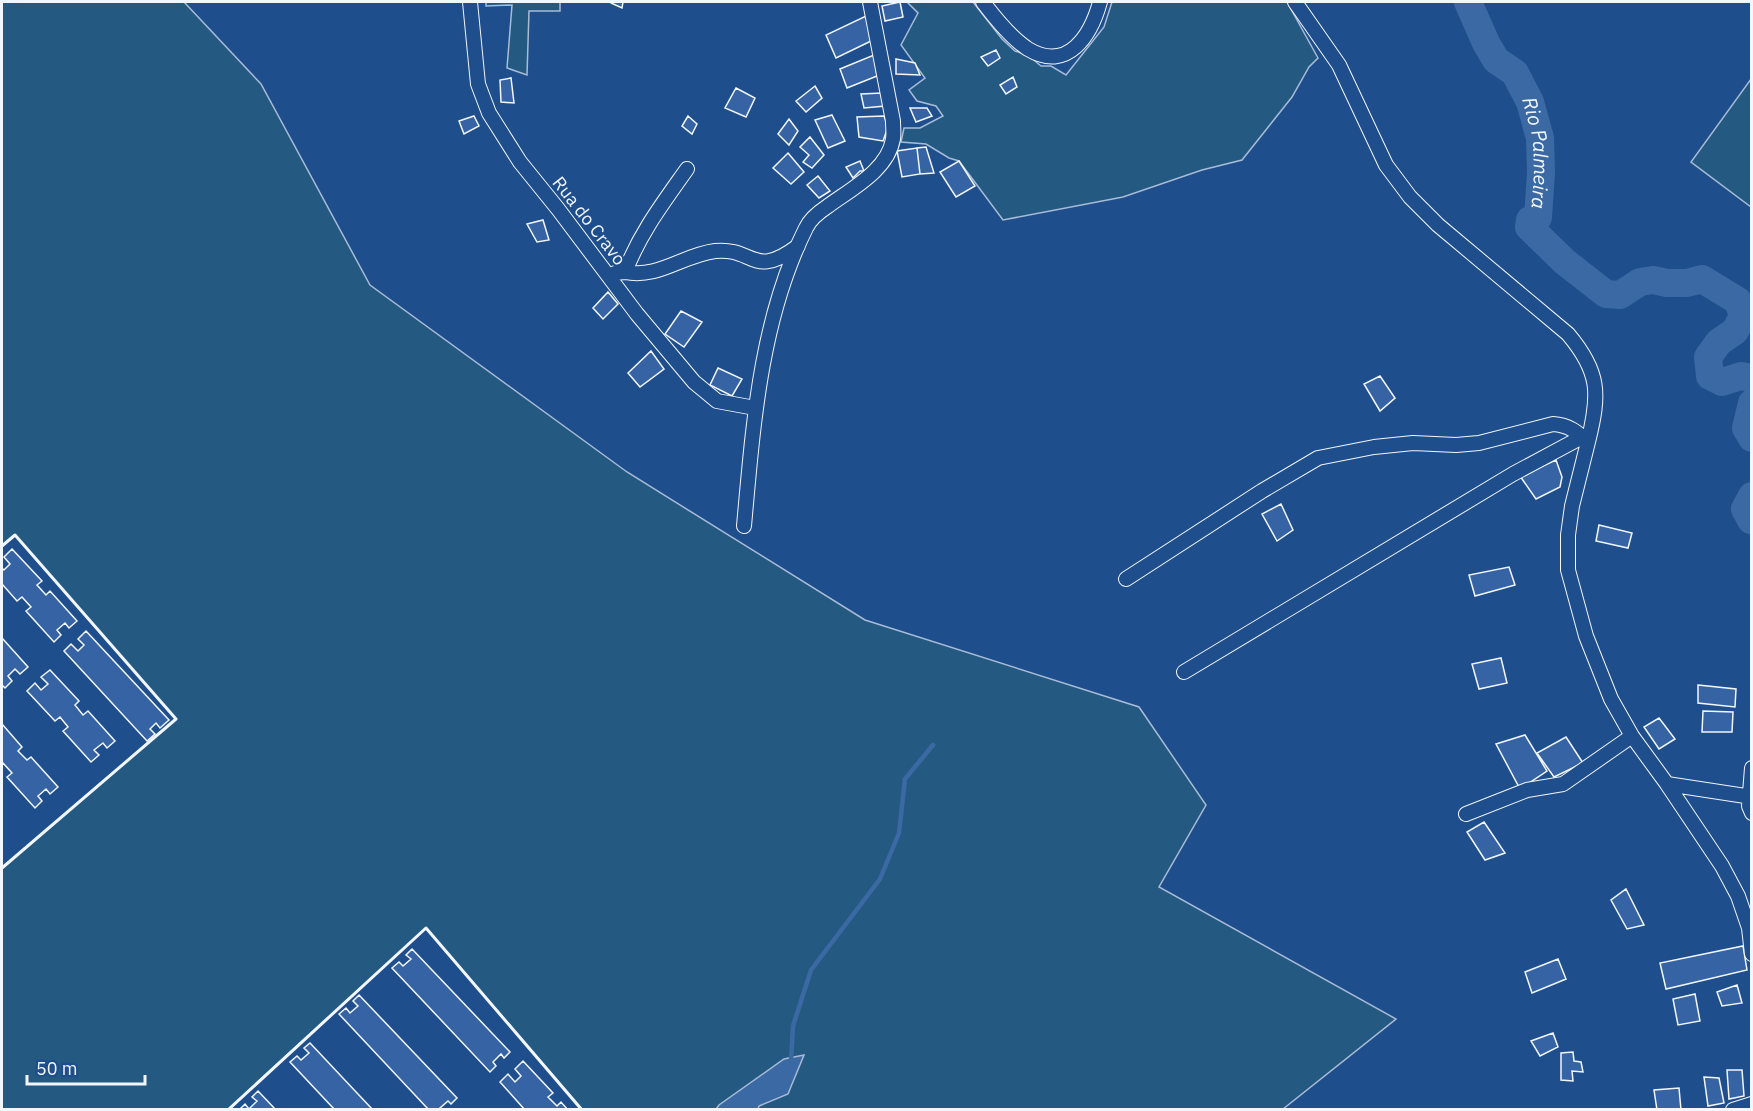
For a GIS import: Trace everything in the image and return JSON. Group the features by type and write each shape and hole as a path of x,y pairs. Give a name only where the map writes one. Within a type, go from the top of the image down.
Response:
{"street":[{"name":"Rua do Cravo","path":"470,2 478,84 489,113 520,162 673,358 708,395 717,401 755,408"},
{"path":"744,526 755,408 774,319 798,246 807,225 817,214 879,168 893,139 893,121 870,2"},
{"path":"983,2 1021,44 1030,50 1056,56 1067,53 1084,40 1095,22 1100,2"},
{"path":"1295,2 1339,65 1386,165 1410,197 1438,225 1568,334 1583,352 1594,375 1597,398 1585,439 1572,506 1568,535 1568,570 1586,636 1611,699 1632,736 1722,866 1738,896 1749,928 1752,954"},
{"path":"624,272 649,221 687,169"},
{"path":"607,274 624,272 646,274 706,253 719,251 732,252 755,261 767,262 782,258 798,246"},
{"path":"1126,579 1262,491 1318,458 1374,447 1413,443 1456,445 1479,443 1553,423 1564,424 1585,439"},
{"path":"1184,672 1503,480 1585,439"},
{"path":"1466,814 1527,790 1563,784 1632,736"},
{"path":"1752,768 1750,797 1752,813"},
{"path":"1667,784 1750,797"},
{"path":"1732,1110 1752,1104"}],"shaded area":[{"path":"2,2 184,2 261,84 370,285 627,472 865,620 1139,707 1206,805 1159,887 1396,1019 1283,1109 582,1109 426,928 228,1109 2,1109 2,868 176,719 15,535 2,546"},
{"path":"486,2 560,2 560,11 529,11 527,75 507,68 512,5 486,6"},
{"path":"907,2 973,2 1002,39 1015,51 1028,55 1041,66 1051,66 1066,75 1104,27 1112,2 1287,2 1318,58 1309,67 1292,97 1242,160 1202,170 1123,197 1003,220 959,161 949,158 926,144 901,142 904,128 920,128 943,116 936,106 917,101 909,90 925,78 901,45 918,13"},
{"path":"1751,79 1751,207 1691,162"},
{"path":"804,1055 788,1094 759,1106 758,1109 716,1109 784,1059"}],"building":[{"path":"623,2 622,8 611,3"},
{"path":"900,2 903,17 885,21 882,6"},
{"path":"866,16 871,41 836,58 826,35"},
{"path":"996,50 1000,58 988,66 981,57"},
{"path":"874,55 877,76 847,88 840,69"},
{"path":"896,59 915,63 920,75 896,74"},
{"path":"1013,77 1017,87 1006,94 1000,85"},
{"path":"511,78 514,103 501,102 500,80"},
{"path":"815,86 822,98 806,112 796,101"},
{"path":"736,88 755,98 746,117 725,108"},
{"path":"882,93 885,106 864,108 861,94"},
{"path":"910,108 927,108 932,116 916,122"},
{"path":"832,115 845,141 828,148 815,120"},
{"path":"474,116 479,126 464,134 459,121"},
{"path":"688,116 697,124 692,134 682,126"},
{"path":"884,116 888,127 883,141 859,137 857,117"},
{"path":"789,119 798,131 789,145 778,134"},
{"path":"810,137 824,155 812,168 803,162 809,155 800,147"},
{"path":"926,147 934,173 920,174 917,148"},
{"path":"917,148 920,174 902,177 897,151"},
{"path":"788,153 804,172 791,184 773,168"},
{"path":"860,161 864,171 860,171 853,178 846,167"},
{"path":"959,161 975,186 956,197 940,172"},
{"path":"818,176 830,191 819,198 807,185"},
{"path":"543,220 549,240 537,242 527,224"},
{"path":"608,292 618,304 603,319 593,308"},
{"path":"681,311 702,322 684,347 665,334"},
{"path":"651,351 664,369 640,387 628,373"},
{"path":"718,368 742,379 732,396 710,385"},
{"path":"1380,376 1395,398 1380,411 1364,384"},
{"path":"1556,460 1562,477 1560,487 1536,499 1520,476"},
{"path":"1281,504 1293,530 1277,541 1262,514"},
{"path":"1599,525 1632,533 1628,548 1596,541"},
{"path":"12,549 42,581 37,585 46,595 50,591 77,621 69,628 65,623 57,630 61,635 54,642 26,611 31,607 22,597 17,601 2,584 2,568 4,570 10,564 4,557"},
{"path":"1509,567 1515,585 1475,596 1469,575"},
{"path":"86,631 169,720 160,728 156,723 150,729 155,734 147,741 64,651 71,644 78,651 84,645 78,639"},
{"path":"2,638 28,667 20,674 15,669 8,676 12,681 5,688 2,685"},
{"path":"1501,658 1507,683 1479,689 1472,664"},
{"path":"50,670 79,701 75,705 83,715 88,711 115,741 107,748 103,743 94,750 99,755 91,762 63,731 68,727 60,717 55,721 27,691 35,683 41,690 48,684 41,677"},
{"path":"1698,685 1736,689 1735,707 1698,703"},
{"path":"1703,711 1733,712 1732,732 1702,732"},
{"path":"1659,718 1675,739 1659,749 1644,727"},
{"path":"2,724 22,747 18,751 27,760 31,757 58,787 50,794 46,789 38,796 42,801 35,808 7,777 12,773 2,764"},
{"path":"1525,735 1547,771 1520,789 1496,744"},
{"path":"1566,737 1583,763 1554,777 1537,753"},
{"path":"1484,822 1505,853 1485,860 1467,832"},
{"path":"1626,889 1644,925 1627,929 1611,900"},
{"path":"1743,946 1747,970 1666,989 1660,963"},
{"path":"412,949 510,1052 504,1058 501,1054 493,1062 496,1066 490,1072 392,968 399,962 403,966 411,959 406,955"},
{"path":"1558,959 1566,979 1532,993 1525,972"},
{"path":"1737,985 1742,1003 1722,1006 1717,992"},
{"path":"1695,994 1700,1021 1678,1025 1673,999"},
{"path":"359,995 457,1098 451,1104 448,1101 440,1108 441,1110 429,1110 339,1014 346,1008 350,1013 358,1006 353,1001"},
{"path":"1553,1033 1558,1047 1540,1056 1531,1041"},
{"path":"310,1043 373,1110 335,1110 290,1062 297,1056 301,1060 309,1053 304,1048"},
{"path":"1573,1052 1574,1061 1581,1062 1583,1072 1572,1071 1573,1081 1561,1080 1561,1053"},
{"path":"523,1061 553,1093 548,1097 557,1106 561,1102 568,1110 525,1110 500,1082 508,1074 515,1082 521,1076 515,1069"},
{"path":"1727,1070 1742,1070 1744,1096 1729,1099"},
{"path":"1704,1077 1719,1078 1724,1103 1708,1106"},
{"path":"1679,1088 1681,1110 1657,1110 1654,1090"},
{"path":"258,1091 276,1110 239,1110 245,1104 249,1109 257,1101 252,1097"}],"waterway":[{"name":"Rio Palmeira","path":"1468,2 1496,60 1515,73 1530,102 1540,138 1541,173 1538,217 1530,220 1529,227 1565,262 1606,294 1620,295 1640,282 1653,280 1687,283 1702,279 1738,301 1743,316 1735,331 1719,342 1708,357 1710,376 1722,382 1741,376 1752,378"},
{"name":"Rio Palmeira","path":"1752,403 1746,428 1752,438"},
{"name":"Rio Palmeira","path":"1751,520 1745,509 1752,496"},
{"path":"791,1061 793,1026 811,970 880,879 899,833 905,779 933,745"}],"wall":[{"path":"2,546 15,535 176,719 2,868"},
{"path":"228,1110 426,928 582,1110"}]}
